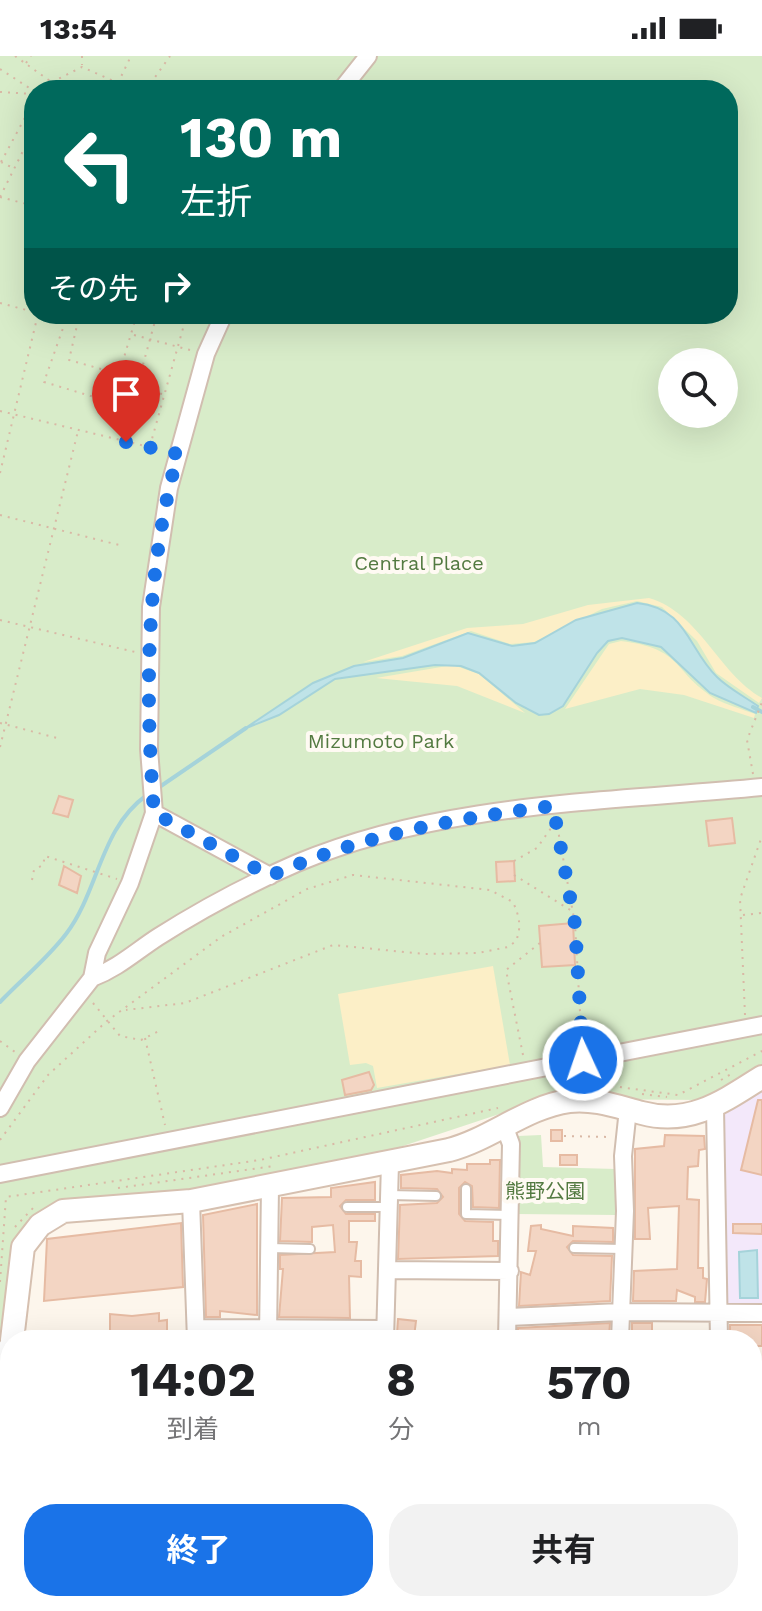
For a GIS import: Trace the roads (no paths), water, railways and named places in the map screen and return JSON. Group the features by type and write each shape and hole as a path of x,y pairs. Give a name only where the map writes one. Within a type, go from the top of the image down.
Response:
{"street":[{"path":"349,80 368,56"},
{"path":"0,1108 27,1061 87,984 97,953 130,883 154,813 149,749 151,607 169,488 206,354 220,324"},
{"path":"87,984 114,970 216,902 270,876 385,833 474,816 555,813 759,787"},
{"path":"154,813 270,876"},
{"path":"0,1174 754,1027"},
{"path":"13,1330 19,1257 40,1225 73,1208 191,1201 390,1163 467,1145 502,1118 572,1101 602,1102 672,1117 715,1107 762,1077"},
{"path":"715,1107 719,1330"},
{"path":"620,1330 628,1109"},
{"path":"502,1118 511,1144 508,1330"},
{"path":"385,1330 390,1163"},
{"path":"268,1330 270,1187"},
{"path":"191,1201 196,1330"},
{"path":"387,1270 510,1271"},
{"path":"509,1317 620,1312 762,1313"}],"lane":[{"path":"466,1189 466,1214 510,1215"},
{"path":"347,1207 436,1196"},
{"path":"270,1248 310,1249"},
{"path":"574,1248 624,1249"}],"water":[{"path":"637,603 654,606 677,621 707,666 726,685 758,706 756,713 710,693 661,647 622,638 608,641 563,706 549,714 539,715 516,703 479,673 461,666 435,665 335,679 279,715 244,729 313,683 354,666 403,658 468,633 512,646 535,643 576,620"},
{"path":"757,1250 758,1298 740,1298 739,1252"}],"waterway":[{"path":"753,707 762,712"},
{"path":"158,788 246,728"},
{"path":"0,1002 66,934 86,899 109,842 131,809 147,795"}],"park label":[{"name":"Central Place","path":"419,563"},
{"name":"Mizumoto Park","path":"381,741"},
{"name":"熊野公園","path":"545,1191"}]}
